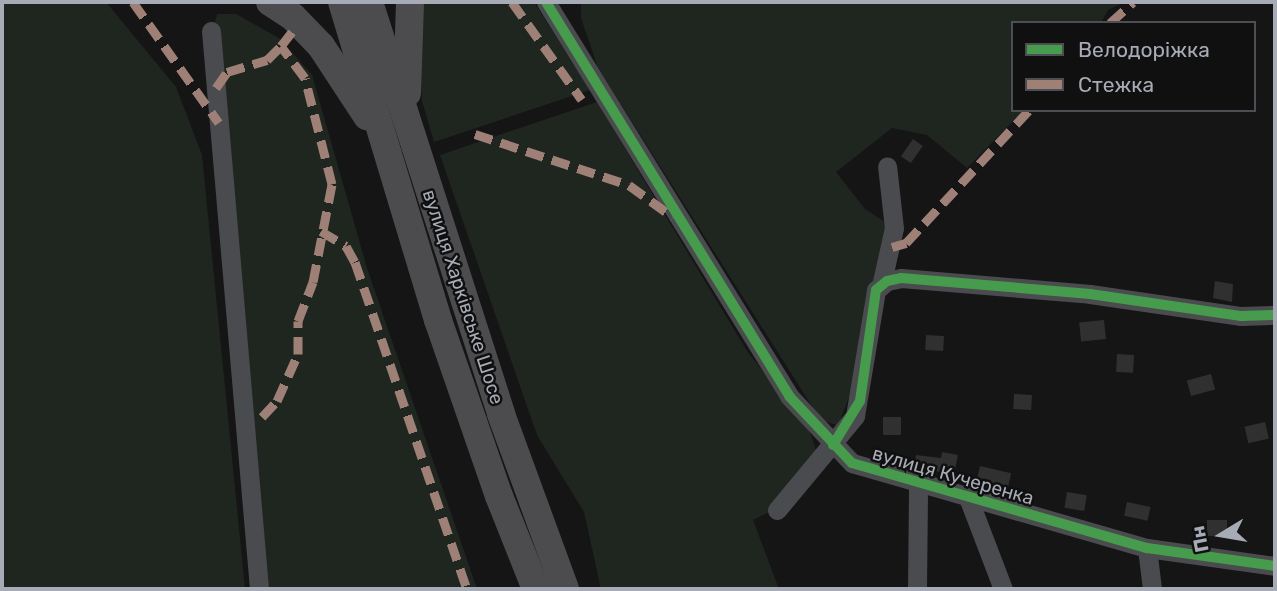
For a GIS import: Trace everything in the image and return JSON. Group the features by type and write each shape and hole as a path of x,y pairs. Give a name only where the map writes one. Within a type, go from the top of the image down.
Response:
{"highway":[{"path":"270,2 313,37 353,93 378,137 411,231"},
{"name":"вулиця Харківське Шосе","path":"342,2 474,427 536,589"},
{"name":"вулиця Харківське Шосе","path":"369,2 501,414 565,589"},
{"path":"407,124 410,2"}],"street":[{"name":"вулиця Кучеренка","path":"546,2 789,396 833,445 864,469 1147,548 1275,566"},
{"path":"211,31 259,589"},
{"path":"777,510 833,445 860,401 874,302 881,286 894,228 887,166"},
{"path":"881,286 901,278 1090,294 1241,316 1275,315"},
{"path":"916,589 918,485"},
{"path":"969,500 1003,589"},
{"path":"1147,548 1152,589"}],"shaded area":[{"path":"2,2 106,2 176,87 202,155 245,589 2,589"},
{"path":"418,2 534,2 590,90 434,142 422,101"},
{"path":"581,2 1124,2 1108,10 1102,21 1011,21 1011,112 1022,112 967,168 927,135 892,128 836,172 865,209 890,225 857,376 838,426 820,419 598,68 581,18"},
{"path":"217,14 236,14 279,38 312,75 367,268 477,589 267,589 211,37"},
{"path":"597,102 747,351 810,432 818,457 773,510 753,520 779,589 601,589 584,512 537,435 440,155"}],"building":[{"path":"913,139 923,146 911,163 901,156"},
{"path":"1215,281 1233,284 1232,302 1213,298"},
{"path":"1104,320 1106,339 1081,342 1079,323"},
{"path":"926,335 944,336 943,351 925,350"},
{"path":"1117,354 1134,355 1133,373 1116,372"},
{"path":"1211,374 1215,389 1191,396 1187,380"},
{"path":"1014,394 1032,395 1031,410 1013,409"},
{"path":"883,417 901,417 901,435 883,435"},
{"path":"1265,422 1269,439 1248,443 1245,427"},
{"path":"942,452 958,455 954,474 914,468 916,455 941,458"},
{"path":"980,466 1011,473 1006,494 975,486"},
{"path":"1067,492 1087,495 1084,511 1064,508"},
{"path":"1127,502 1150,507 1148,521 1124,516"},
{"path":"1207,520 1227,520 1227,536 1207,536"}],"marked path":[{"path":"133,2 219,123"},
{"path":"512,2 582,100"},
{"path":"1112,21 1133,2"},
{"path":"262,417 277,401 298,354 298,321 313,282 332,184 305,78 281,46 292,32"},
{"path":"216,88 227,72 267,60 281,46"},
{"path":"892,247 906,243 1027,112"},
{"path":"475,134 629,185 673,217"},
{"path":"321,231 346,246 355,262 467,589"}],"cycle path":[{"path":"546,2 789,396 852,463 1147,548 1275,566"},
{"path":"833,445 860,401 876,290 887,281 901,278 1090,294 1241,316 1275,315"}]}
